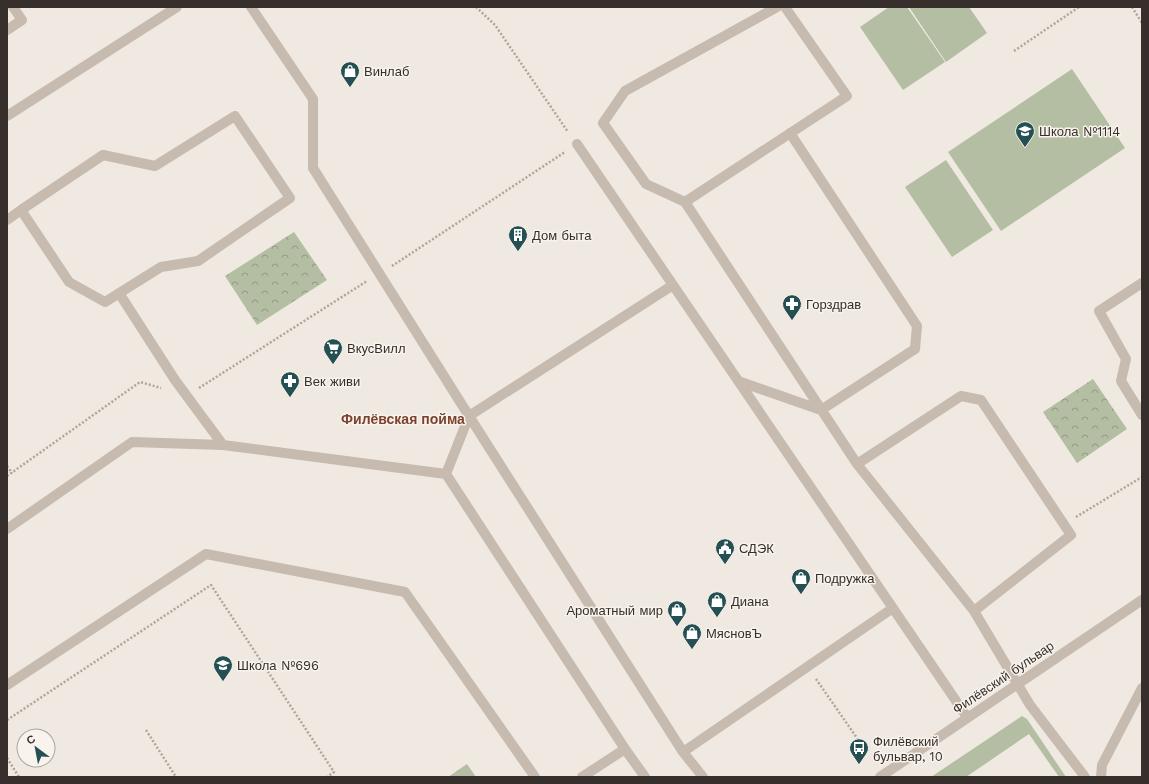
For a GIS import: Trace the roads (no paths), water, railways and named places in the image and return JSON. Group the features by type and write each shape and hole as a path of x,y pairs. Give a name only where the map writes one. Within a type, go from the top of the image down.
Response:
{"street":[{"path":"7,30 22,20 13,7"},
{"path":"7,116 177,7"},
{"path":"251,7 313,99 313,168 683,752 703,777"},
{"path":"777,7 625,91 603,123 646,184 685,202 857,464 974,611 1030,705 1085,777"},
{"path":"685,202 847,96 785,7"},
{"path":"7,220 21,210 103,155 154,166 235,116 290,198 198,261 161,267 105,302 69,282 21,210"},
{"path":"790,133 917,326 915,349 821,410"},
{"path":"577,144 967,717"},
{"path":"1142,283 1099,311 1126,359 1121,382 1142,415"},
{"path":"446,474 469,416 673,285"},
{"path":"120,293 175,380 188,395 223,445"},
{"path":"738,381 821,410"},
{"path":"857,464 961,396 981,400 1071,535 974,611"},
{"path":"7,529 132,442 223,445 446,474 625,750 646,777"},
{"path":"7,685 206,554 405,592 535,777"},
{"name":"Филёвский бульвар","path":"880,777 1142,600"},
{"path":"683,752 893,608"},
{"path":"1101,777 1102,765 1142,688"},
{"path":"582,777 625,750"}],"place":[{"name":"Винлаб","path":"350,88"},
{"name":"Школа №1114","path":"1025,148"},
{"name":"Дом быта","path":"518,252"},
{"name":"Горздрав","path":"792,321"},
{"name":"ВкусВилл","path":"333,365"},
{"name":"Век живи","path":"290,398"},
{"name":"СДЭК","path":"725,565"},
{"name":"Подружка","path":"801,595"},
{"name":"Диана","path":"717,618"},
{"name":"Ароматный мир","path":"677,627"},
{"name":"МясновЪ","path":"692,650"},
{"name":"Школа №696","path":"223,682"},
{"name":"Филёвский бульвар, 10","path":"859,765"}],"district":[{"name":"Филёвская пойма","path":"403,419"}]}
